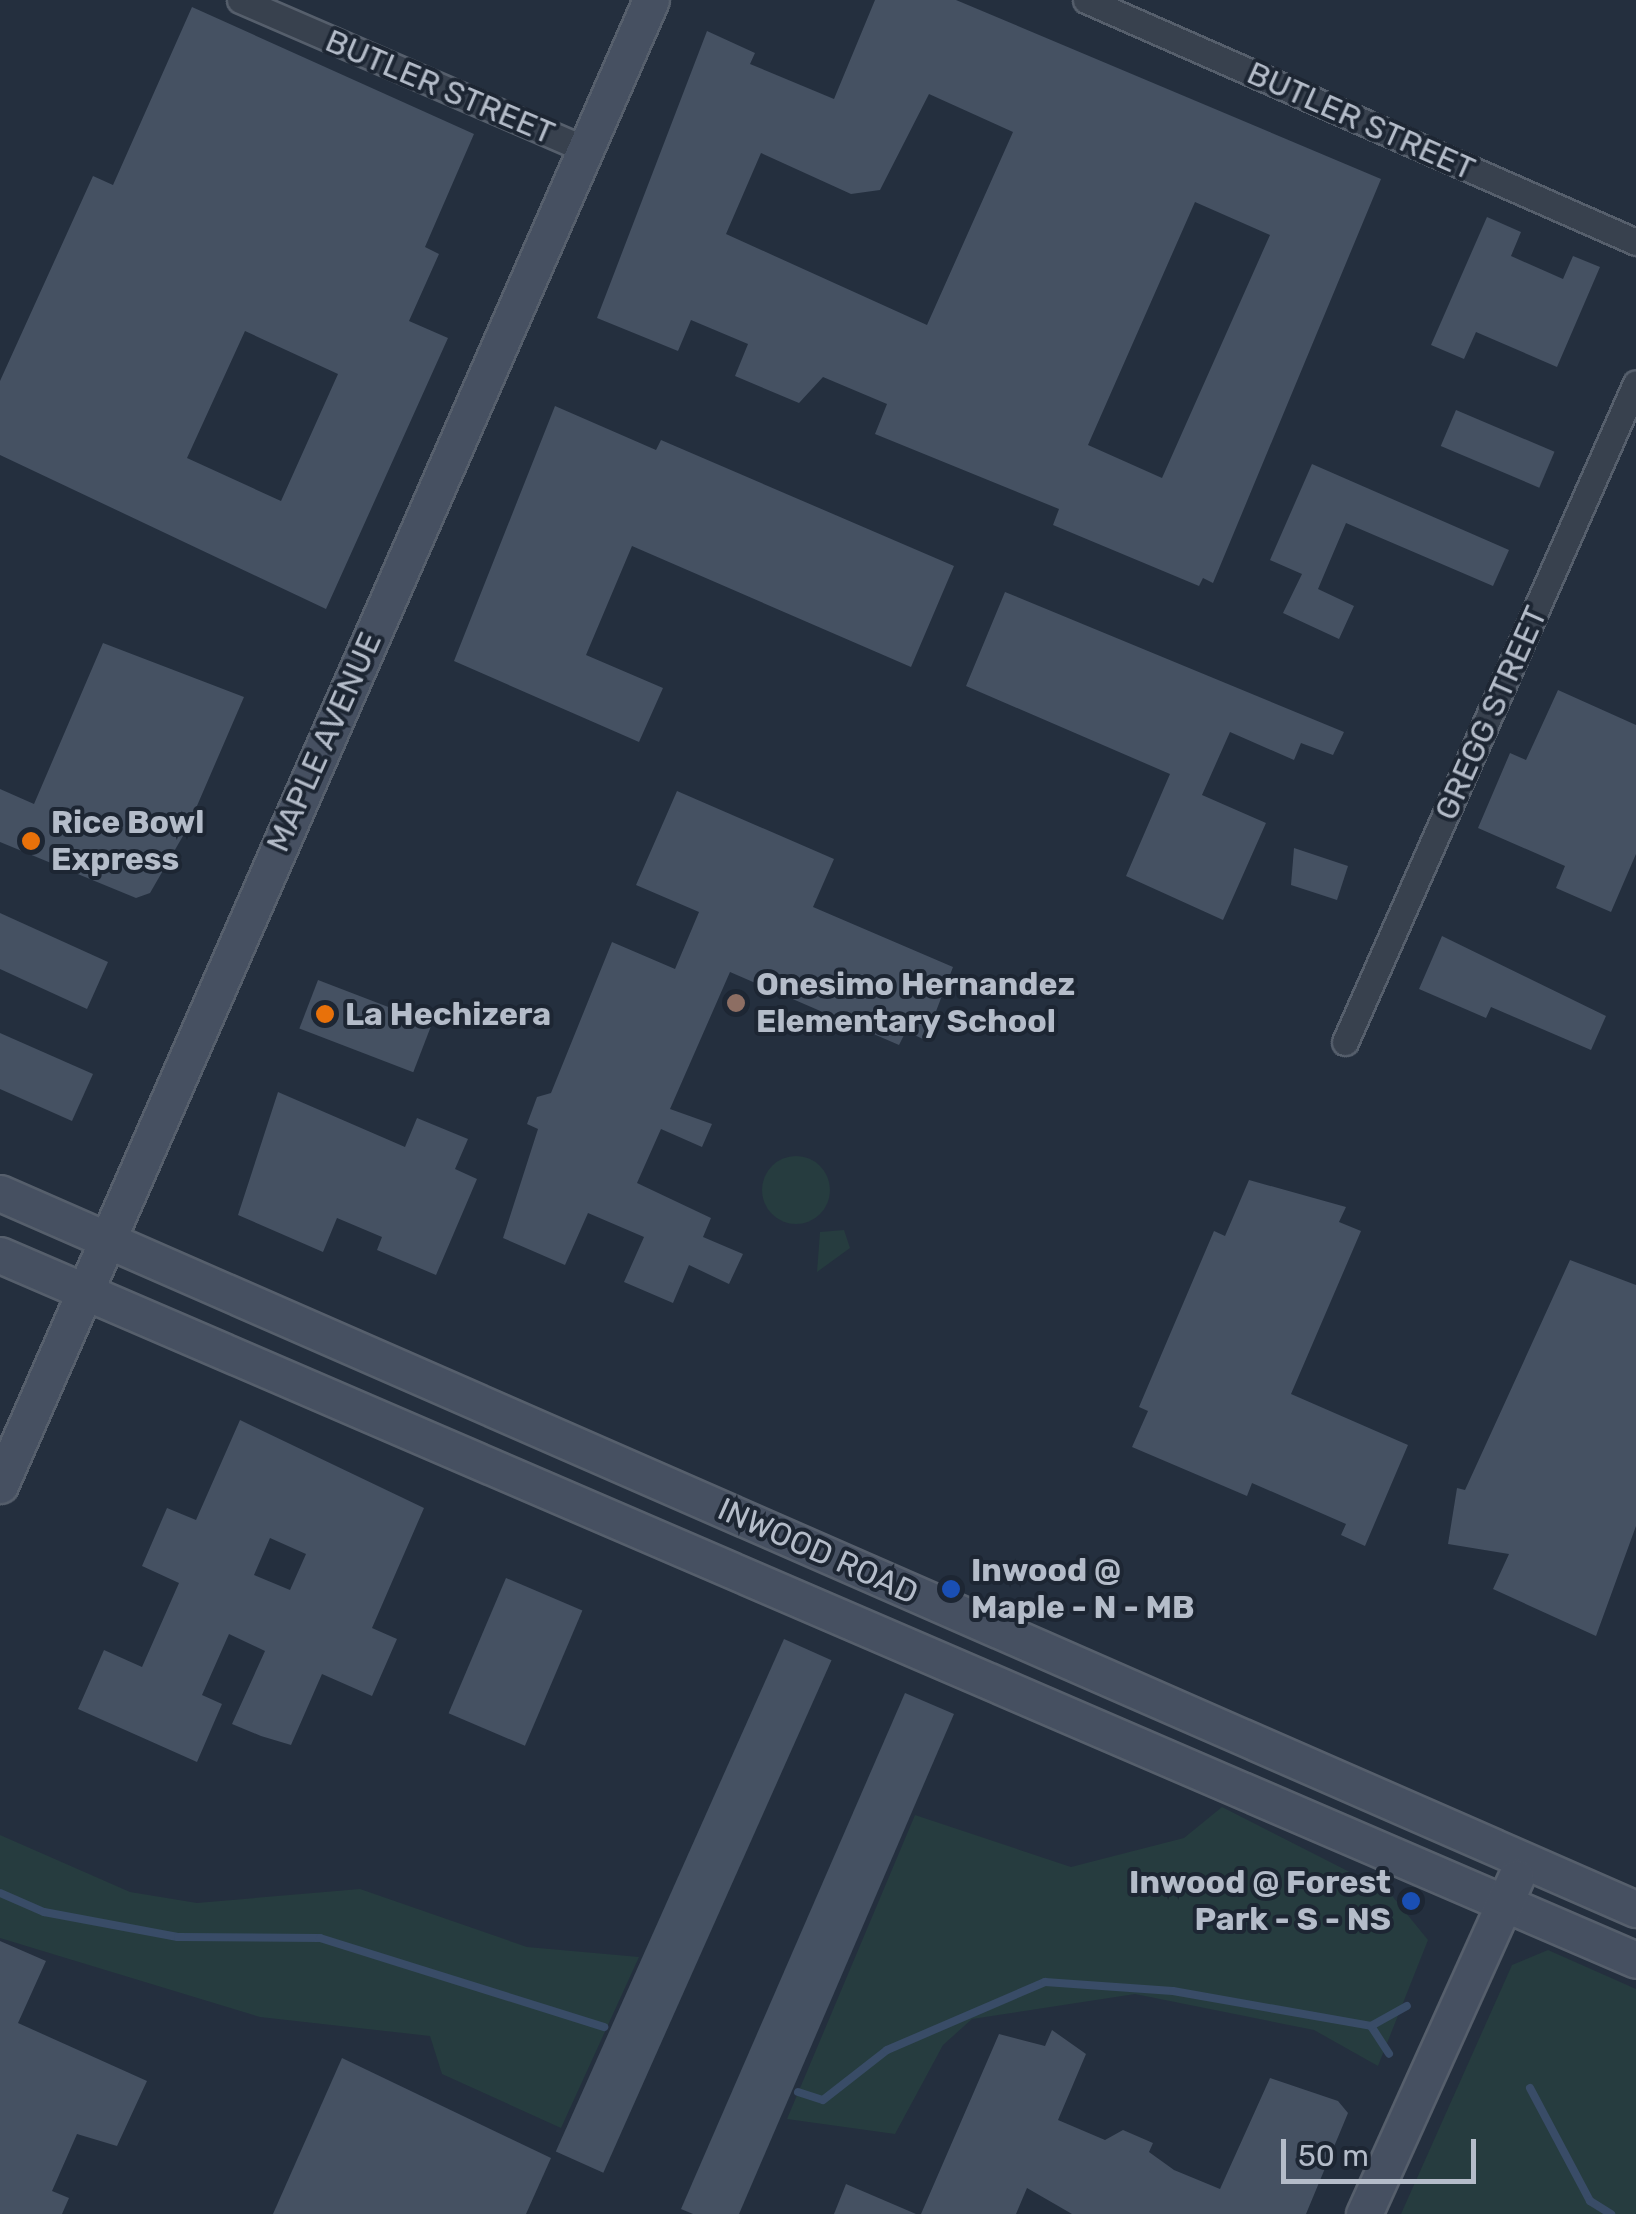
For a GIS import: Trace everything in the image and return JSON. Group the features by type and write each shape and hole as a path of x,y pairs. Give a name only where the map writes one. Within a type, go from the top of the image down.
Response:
{"main road":[{"name":"MAPLE AVENUE","path":"0,1484 652,0"},
{"name":"INWOOD ROAD","path":"0,1193 837,1560 1528,1856 1636,1909"},
{"name":"INWOOD ROAD","path":"0,1255 84,1294 819,1603 1504,1899 1636,1960"},
{"path":"373,1415 415,1375"},
{"path":"819,1603 837,1560"},
{"path":"1364,2214 1504,1899 1528,1856"}],"street":[{"name":"BUTLER STREET","path":"240,0 586,150"},
{"name":"BUTLER STREET","path":"1086,0 1636,242"},
{"name":"GREGG STREET","path":"1346,1042 1636,383"}],"green space":[{"path":"796,1156 809,1158 820,1166 828,1177 828,1203 820,1214 809,1222 796,1224 783,1222 772,1214 764,1203 762,1190 764,1177 772,1166 783,1158"},
{"path":"844,1230 850,1248 817,1272 820,1232"},
{"path":"1222,1807 1389,1892 1428,1940 1378,2066 1314,2030 1135,1994 972,2019 943,2045 895,2134 787,2119 915,1815 1071,1867 1184,1838"},
{"path":"0,1835 130,1892 197,1903 360,1889 527,1947 639,1957 561,2128 442,2074 430,2036 260,2017 0,1938"},
{"path":"1548,1950 1636,1989 1636,2214 1401,2214 1512,1965"}],"building":[{"path":"875,0 956,0 1381,179 1213,583 1203,578 1199,586 1053,525 1059,509 875,434 887,404 823,377 799,403 735,376 748,344 691,320 678,351 597,318 707,31 755,53 750,64 834,99","holes":["929,94 1013,132 927,325 726,234 761,153 851,194 880,190","1195,202 1270,235 1162,478 1088,445"]},
{"path":"192,7 474,134 425,247 439,254 409,321 448,338 326,609 0,455 0,381 93,176 113,185","holes":["245,331 338,374 281,501 187,458"]},
{"path":"1487,217 1521,232 1511,256 1563,279 1573,256 1600,267 1557,367 1476,332 1464,359 1431,345"},
{"path":"555,406 656,450 661,440 954,566 911,667 632,546 586,655 663,688 639,742 454,661"},
{"path":"1456,410 1554,452 1539,488 1441,446"},
{"path":"1312,464 1509,550 1493,586 1346,523 1318,589 1354,606 1339,639 1283,613 1302,574 1270,560"},
{"path":"1005,592 1344,732 1333,755 1301,743 1294,760 1230,732 1202,795 1266,823 1223,920 1126,876 1170,774 966,686"},
{"path":"103,643 244,697 187,829 150,893 136,898 0,842 0,789 34,804"},
{"path":"1558,690 1636,725 1636,854 1611,912 1556,888 1565,866 1478,828 1510,753 1526,760"},
{"path":"677,791 834,859 813,907 953,967 925,1040 906,1031 899,1045 730,972 670,1109 712,1124 702,1147 661,1129 637,1183 711,1218 703,1237 743,1254 729,1284 689,1265 673,1303 624,1282 644,1237 588,1213 565,1265 503,1238 538,1129 527,1124 537,1097 551,1093 612,942 675,969 699,912 636,885"},
{"path":"1294,848 1348,866 1337,900 1291,885"},
{"path":"0,913 108,962 87,1009 0,969"},
{"path":"1442,936 1606,1016 1591,1050 1491,1007 1486,1018 1419,989"},
{"path":"318,980 432,1024 413,1072 299,1029"},
{"path":"0,1033 93,1074 72,1121 0,1089"},
{"path":"278,1092 405,1147 417,1118 468,1139 455,1169 477,1179 436,1275 377,1250 382,1237 337,1218 323,1252 238,1215"},
{"path":"1249,1180 1346,1207 1339,1222 1361,1231 1291,1394 1408,1445 1365,1546 1341,1535 1346,1524 1252,1483 1247,1496 1132,1447 1148,1411 1139,1407 1214,1231 1225,1236"},
{"path":"1570,1260 1636,1285 1636,1526 1596,1636 1493,1589 1509,1554 1448,1544 1457,1488 1465,1490"},
{"path":"240,1420 424,1508 372,1628 397,1639 372,1696 322,1674 291,1745 232,1724 265,1651 229,1634 202,1695 222,1704 197,1762 78,1709 104,1650 142,1667 179,1583 142,1566 167,1508 196,1520","holes":["270,1538 306,1554 290,1590 254,1575"]},
{"path":"506,1578 582,1610 525,1746 449,1713"},
{"path":"784,1639 832,1660 603,2173 556,2151"},
{"path":"905,1693 954,1714 739,2214 693,2214 681,2209"},
{"path":"0,1941 46,1961 18,2023 147,2081 117,2146 77,2134 52,2191 69,2198 62,2214 0,2214"},
{"path":"1052,2030 1086,2054 1058,2120 1105,2140 1123,2130 1153,2143 1149,2152 1174,2170 1220,2189 1270,2078 1338,2101 1348,2113 1306,2214 1072,2214 1027,2188 1016,2214 921,2214 999,2034 1045,2046"},
{"path":"342,2058 551,2158 526,2214 273,2214"},
{"path":"846,2184 916,2214 834,2214"}],"waterway":[{"path":"0,1893 44,1912 178,1937 320,1938 604,2027"},
{"path":"798,2092 823,2100 887,2050 1045,1982 1173,1991 1371,2026 1407,2006"},
{"path":"1371,2026 1389,2054"},
{"path":"1530,2088 1590,2201 1611,2214"}],"place":[{"name":"Rice Bowl Express","path":"31,841"},
{"name":"Onesimo Hernandez Elementary School","path":"736,1003"},
{"name":"La Hechizera","path":"325,1014"},
{"name":"Inwood @ Maple - N - MB","path":"951,1589"},
{"name":"Inwood @ Forest Park - S - NS","path":"1411,1901"}]}
